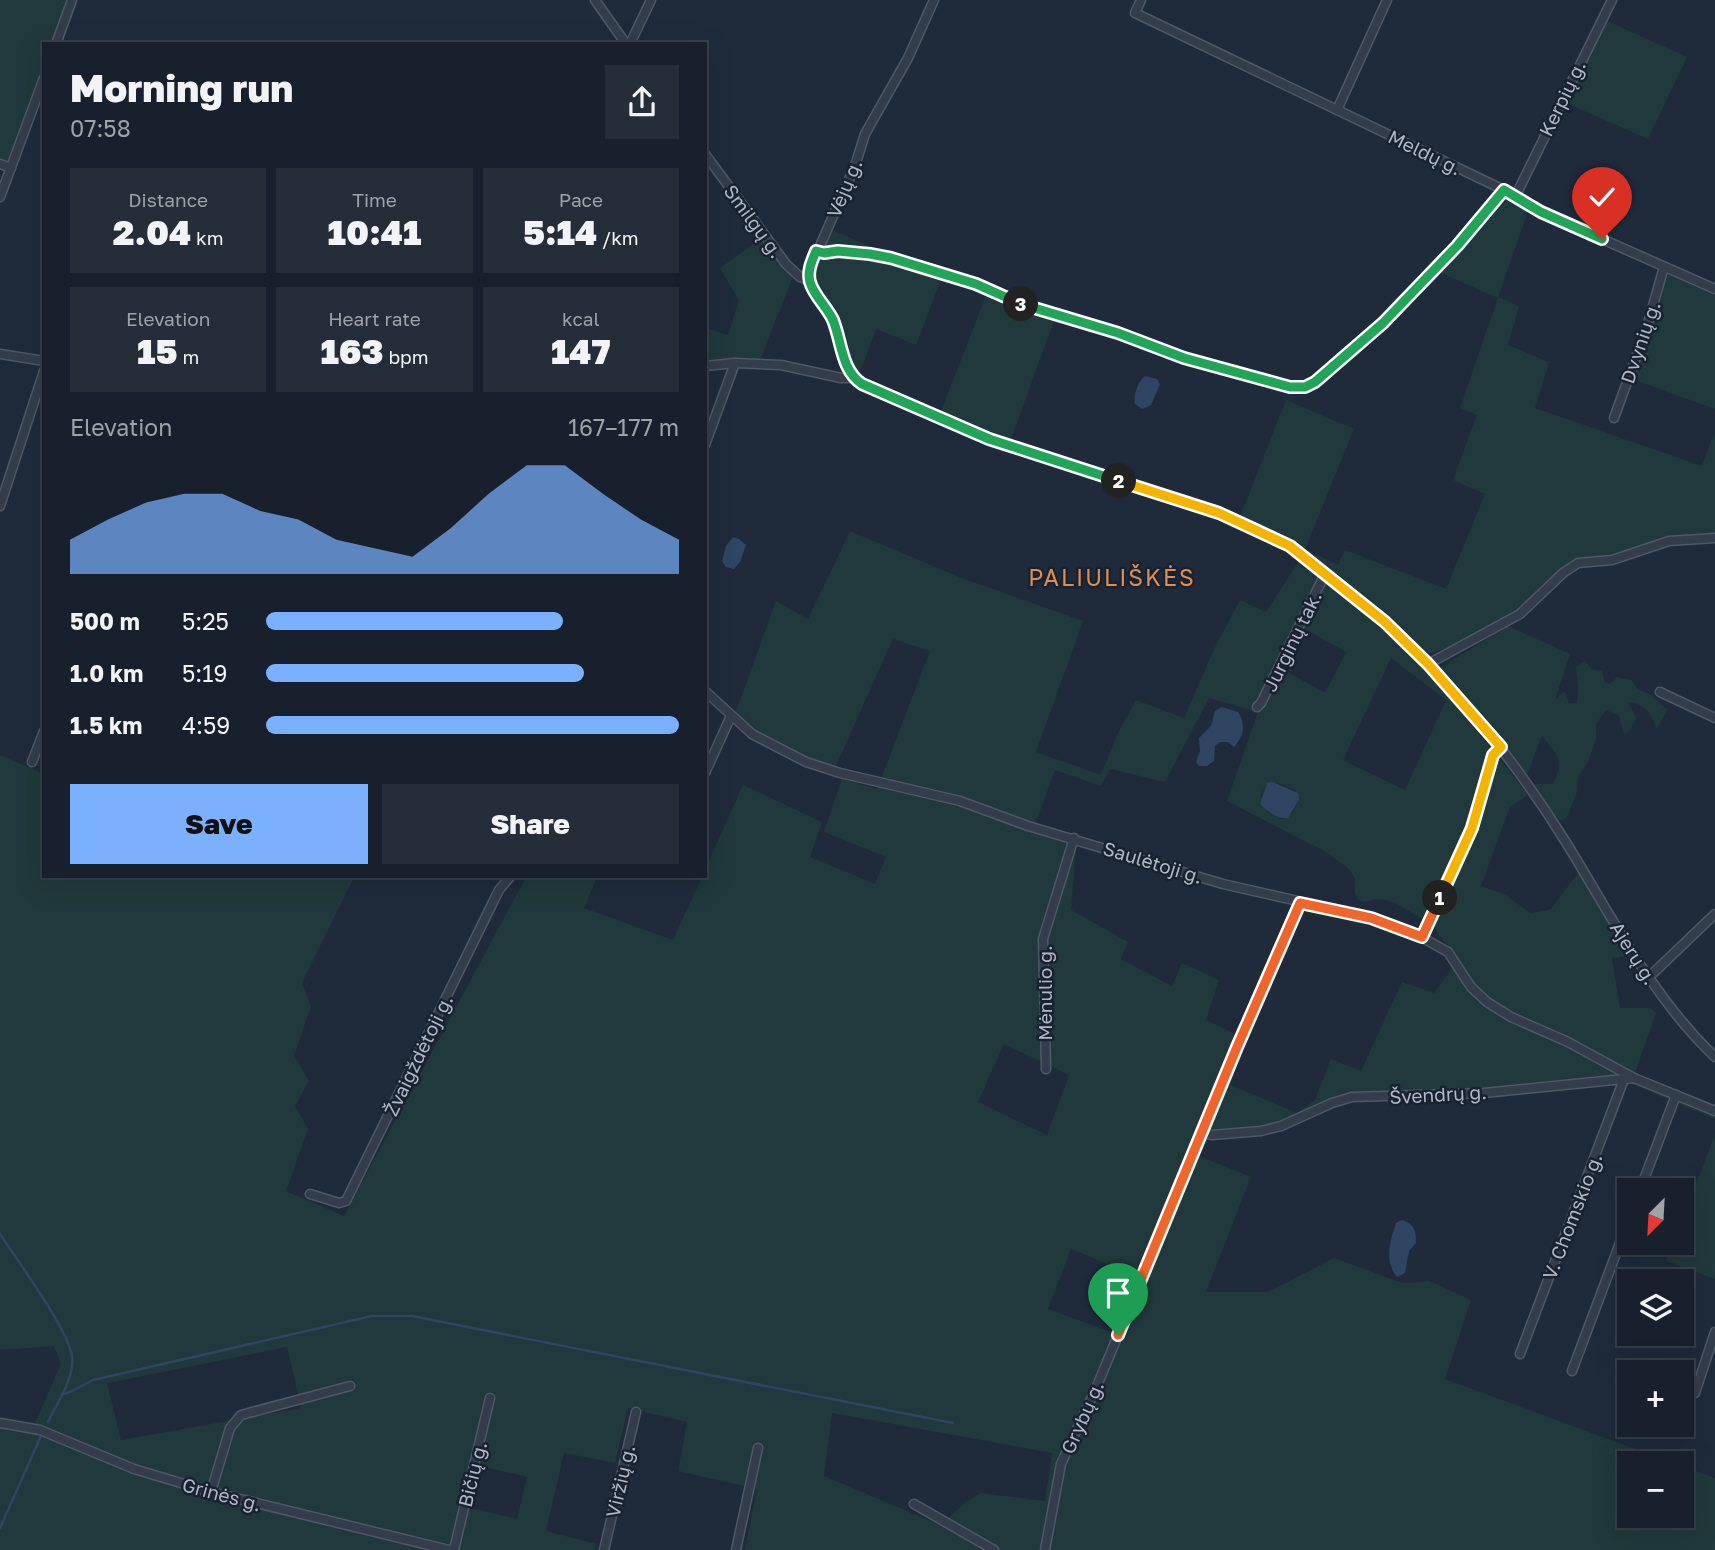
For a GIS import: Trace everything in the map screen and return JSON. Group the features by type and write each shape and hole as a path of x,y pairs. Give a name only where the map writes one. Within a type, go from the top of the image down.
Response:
{"street":[{"path":"57,42 72,0"},
{"path":"595,0 626,42"},
{"path":"629,42 650,0"},
{"name":"Vėjų g.","path":"809,280 809,271 816,251 855,166 865,134 903,68 934,0"},
{"name":"Meldų g.","path":"1141,0 1135,13 1504,190 1541,212 1715,289"},
{"path":"1337,110 1387,0"},
{"name":"Kerpių g.","path":"1515,197 1612,0"},
{"path":"0,197 42,83"},
{"name":"Smilgų g.","path":"707,157 786,264 800,277 809,280"},
{"path":"0,164 11,168"},
{"path":"816,251 891,258 976,284 1031,308 1118,333 1184,358 1290,387 1305,387 1315,382 1383,323 1457,246 1504,190"},
{"name":"Dvynių g.","path":"1614,418 1649,321 1664,267"},
{"path":"809,280 833,321 844,359 853,378"},
{"path":"0,354 42,362"},
{"path":"707,440 735,363"},
{"name":"Ajerų g.","path":"707,366 735,363 781,365 841,378 853,378 872,389 989,439 1196,505 1238,520 1290,546 1385,622 1428,664 1501,747 1565,840 1648,978 1691,1034 1715,1057"},
{"path":"0,506 42,377"},
{"path":"1428,664 1520,614 1563,573 1578,563 1612,559 1669,541 1715,538"},
{"name":"Jurginų tak.","path":"1257,707 1325,574"},
{"path":"1660,692 1715,718"},
{"name":"Saulėtoji g.","path":"707,693 731,716 770,745 806,762 840,773 961,801 1028,826 1223,884 1371,918 1422,937 1448,952 1471,987 1487,1002 1511,1017 1568,1042 1634,1078"},
{"path":"707,769 731,716"},
{"path":"32,762 42,736"},
{"path":"1422,937 1464,846 1493,755 1501,747"},
{"name":"Mėnulio g.","path":"1046,1069 1043,939 1074,838"},
{"name":"Žvaigždėtoji g.","path":"310,1194 339,1203 346,1201 499,890 509,878"},
{"name":"Grybų g.","path":"1045,1550 1061,1464 1097,1386 1237,1047 1300,903"},
{"path":"1648,978 1715,914"},
{"name":"Švendrų g.","path":"1203,1133 1212,1135 1261,1131 1281,1126 1352,1097 1484,1093 1634,1078 1715,1111"},
{"name":"V. Chomskio g.","path":"1520,1354 1624,1079"},
{"path":"1645,1178 1676,1095"},
{"path":"1572,1371 1617,1251"},
{"path":"1695,1393 1715,1332"},
{"path":"212,1492 230,1428 241,1415 350,1386"},
{"name":"Bičių g.","path":"451,1550 490,1398"},
{"name":"Viržių g.","path":"604,1550 636,1412"},
{"name":"Grinės g.","path":"0,1423 40,1430 134,1469 212,1492 451,1550"},
{"path":"736,1550 758,1448"},
{"path":"914,1504 994,1550"}],"green space":[{"path":"0,0 77,0 62,42 42,42 42,92 10,160 6,163 0,161"},
{"path":"1603,19 1687,57 1648,139 1564,102"},
{"path":"1512,201 1528,211 1498,297 1519,306 1508,345 1549,362 1535,408 1702,466 1715,431 1715,534 1672,536 1582,560 1520,610 1455,646 1424,655 1378,610 1290,542 1240,517 1286,400 1354,429 1305,549 1338,565 1345,550 1446,589 1485,494 1453,480 1477,415 1460,408 1498,298 1439,272 1501,203"},
{"path":"830,229 942,277 916,345 876,329 858,377 854,375 840,321 813,279 814,265"},
{"path":"762,238 793,277 760,360 707,363 707,329 728,335 739,301 720,268"},
{"path":"1667,271 1715,293 1715,409 1632,379"},
{"path":"986,296 1054,321 1010,442 939,416"},
{"path":"850,531 959,577 1083,621 1036,752 1101,775 1119,731 1136,700 1184,718 1216,645 1240,600 1266,612 1300,559 1426,667 1528,795 1510,807 1481,886 1506,895 1530,913 1550,910 1578,873 1631,956 1612,958 1620,1008 1651,1008 1656,1013 1634,1076 1715,1108 1715,1119 1632,1084 1479,1099 1348,1102 1268,1134 1209,1138 1199,1156 1251,1177 1206,1292 1268,1292 1334,1258 1402,1283 1429,1281 1471,1300 1445,1379 1640,1451 1617,1451 1617,1528 1694,1528 1694,1470 1715,1478 1715,1550 745,1550 757,1489 678,1471 687,1422 628,1408 615,1463 564,1453 546,1531 597,1544 595,1550 0,1550 0,1428 31,1433 61,1364 54,1346 0,1350 0,755 42,773 42,878 354,878 302,983 311,1007 294,1055 309,1081 295,1106 308,1129 286,1191 344,1216 525,878 597,878 584,908 673,940 702,878 707,878 707,865 743,785 822,822 810,857 875,884 886,857 824,832 842,779 877,789 930,651 893,639 835,768 786,749 734,717 776,601 808,619","holes":["1303,628 1346,652 1325,693 1282,669","1391,658 1446,700 1405,790 1343,760","1209,698 1258,712 1227,801 1324,851 1348,868 1355,878 1358,900 1387,900 1399,905 1435,927 1439,936 1459,959 1434,993 1402,982 1361,1071 1331,1059 1315,1100 1297,1113 1219,1080 1237,1035 1206,1020 1219,980 1182,963 1172,986 1121,959 1128,942 1071,910 1076,846 1032,833 1055,770 1101,786 1110,769 1165,782","1267,783 1278,783 1295,790 1299,800 1292,814 1283,819 1268,812 1261,796","1004,1044 1069,1075 1047,1135 978,1102","1071,1249 1136,1276 1116,1334 1048,1309","287,1347 301,1408 121,1440 107,1383","832,1413 1052,1453 1045,1501 981,1493 967,1501 940,1525 824,1476","477,1465 527,1477 517,1519 467,1507"]},
{"path":"1508,626 1570,654 1555,700 1564,691 1569,703 1577,703 1576,667 1585,661 1592,670 1602,671 1605,683 1610,684 1617,677 1631,680 1638,689 1652,696 1668,710 1657,728 1647,710 1628,702 1636,718 1630,730 1624,734 1619,716 1606,710 1596,724 1596,739 1588,762 1578,778 1577,792 1569,812 1566,818 1559,821 1533,784 1553,784 1559,769 1558,758 1542,736 1527,775 1440,668"},
{"path":"1715,1134 1715,1279 1694,1269 1666,1261 1668,1255 1694,1255 1694,1189"}],"water":[{"path":"1145,376 1157,379 1160,384 1151,405 1142,409 1135,404 1135,396 1138,385"},
{"path":"733,537 746,545 740,562 734,569 726,567 722,561 726,546"},
{"path":"1222,707 1238,712 1243,725 1242,734 1234,747 1228,742 1220,742 1215,746 1214,761 1207,766 1199,766 1196,762 1200,751 1199,738 1211,726 1215,711"},
{"path":"1273,782 1298,793 1299,800 1288,818 1269,812 1260,804 1267,783"},
{"path":"1402,1220 1414,1228 1416,1243 1409,1251 1405,1273 1397,1277 1391,1265 1389,1251 1396,1223"}],"waterway":[{"path":"0,1234 52,1312 72,1356 68,1382 48,1422"},
{"path":"62,1394 93,1380 372,1316 412,1316 953,1423"},
{"path":"0,1528 41,1436"}],"district":[{"name":"PALIULIŠKĖS","path":"1112,577"}],"route":[{"path":"1118,1335 1237,1047 1300,903 1371,918 1422,937 1472,828 1493,755 1501,747 1428,664 1385,622 1290,546 1248,524 1219,513 989,439 872,389 853,378 844,359 833,321 809,280 809,271 816,251 891,258 976,284 1031,308 1118,333 1184,358 1290,387 1305,387 1315,382 1383,323 1498,201 1504,190 1541,212 1602,239"}]}
